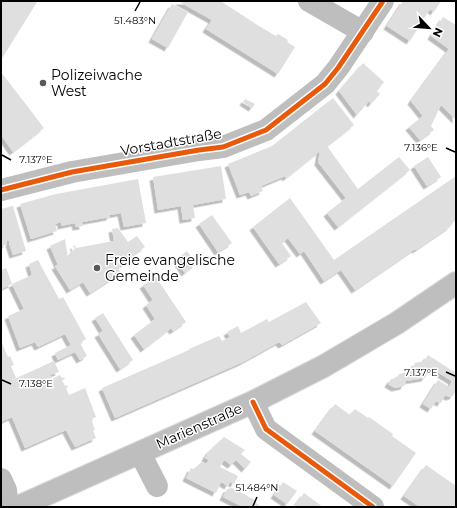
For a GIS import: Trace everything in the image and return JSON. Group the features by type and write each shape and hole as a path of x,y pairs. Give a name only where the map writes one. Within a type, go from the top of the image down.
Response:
{"street":[{"path":"309,1 363,32"},
{"name":"Vorstadtstraße","path":"1,190 72,172 223,147 266,130 325,84 338,68 383,1"},
{"name":"Marienstraße","path":"18,507 253,402 324,366 397,323 456,283"},
{"path":"253,402 266,429 373,507"},
{"path":"140,453 157,486"},
{"path":"1,478 6,490 8,507"}],"building":[{"path":"1,1 37,2 1,60"},
{"path":"178,1 223,1 222,2 259,26 276,36 278,34 288,40 287,42 295,47 278,74 206,29 212,20"},
{"path":"403,1 441,1 434,12 430,9 410,41 387,26"},
{"path":"172,4 188,12 168,48 152,39"},
{"path":"443,17 456,25 456,120 441,105 431,126 434,130 420,140 409,127 423,116 411,101 449,49 431,36"},
{"path":"363,63 384,82 377,91 380,94 371,104 369,101 357,115 339,91"},
{"path":"1,72 44,128 13,152 1,135"},
{"path":"333,98 354,125 327,146 358,189 399,157 410,170 338,227 327,213 346,198 318,162 320,151 286,178 285,176 261,186 263,191 251,196 249,192 240,195 228,164 272,146"},
{"path":"245,99 255,104 252,108 243,102"},
{"path":"428,157 441,177 427,186 414,166"},
{"path":"221,166 226,199 193,205 195,218 183,220 181,206 158,210 153,177"},
{"path":"456,176 456,220 450,225 451,226 355,290 341,270 324,281 304,251 300,254 288,238 282,243 291,256 279,264 253,227 290,198 334,260"},
{"path":"138,179 146,223 124,227 121,213 110,215 110,217 82,222 83,226 76,227 75,223 61,226 61,222 55,224 57,231 31,239 20,204 56,194"},
{"path":"13,206 26,251 13,255 9,243 10,241 7,240 6,245 1,246 1,209"},
{"path":"212,215 232,243 218,252 199,224"},
{"name":"Freie evangelische Gemeinde","path":"118,228 128,242 137,236 145,247 120,266 119,270 121,273 90,293 83,282 70,290 55,266 58,265 50,246 65,239 68,258 75,248 73,246 75,245 76,248 114,241 112,229"},
{"path":"187,251 196,264 185,273 176,259"},
{"path":"38,260 59,299 63,297 86,339 80,343 87,356 80,360 75,352 58,360 55,353 71,345 65,334 38,347 35,342 20,348 8,316 24,309 12,284 32,275 29,264"},
{"path":"6,268 12,284 1,289 1,270"},
{"path":"156,277 186,322 173,331 171,328 144,349 134,335 155,319 146,305 153,300 143,285"},
{"path":"306,302 321,323 282,345 279,342 243,362 115,418 102,388 219,336 222,341 230,337 227,332 238,326 241,333 267,319 269,322"},
{"path":"103,313 133,360 120,369 98,334 103,331 95,318"},
{"path":"1,341 8,357 10,356 14,365 11,366 16,378 1,384"},
{"path":"428,355 456,373 456,386 453,396 449,397 445,395 441,403 436,401 431,409 423,404 438,380 449,387 452,381 431,368 425,378 406,381 404,386 395,388 388,384 391,379 397,378 399,374 411,371 415,363 424,361"},
{"path":"54,361 59,372 50,375 52,379 60,375 62,378 64,377 65,379 62,380 65,386 67,385 68,387 66,388 69,395 85,388 96,417 91,419 96,438 75,447 66,430 25,448 12,417 1,422 1,385"},
{"path":"335,404 350,415 355,409 368,418 369,417 416,453 393,486 315,431"},
{"path":"224,437 245,450 241,454 251,462 245,469 236,460 231,465 224,460 220,467 238,476 234,484 230,482 228,486 221,482 216,493 186,478 191,468 195,470 202,462 206,464 209,460 205,458 209,451"},
{"path":"426,465 456,486 456,507 420,507 404,496"},
{"path":"283,482 297,491 287,504 274,495"},
{"path":"232,488 255,500 257,504 262,507 243,507 223,497 227,489"},
{"path":"304,493 323,507 294,507"}],"cycle path":[{"path":"1,190 72,172 223,147 266,130 325,84 338,68 383,1"},
{"path":"253,402 266,429 373,507"}],"place":[{"name":"Polizeiwache West","path":"43,83"},
{"name":"Freie evangelische Gemeinde","path":"97,268"}]}
